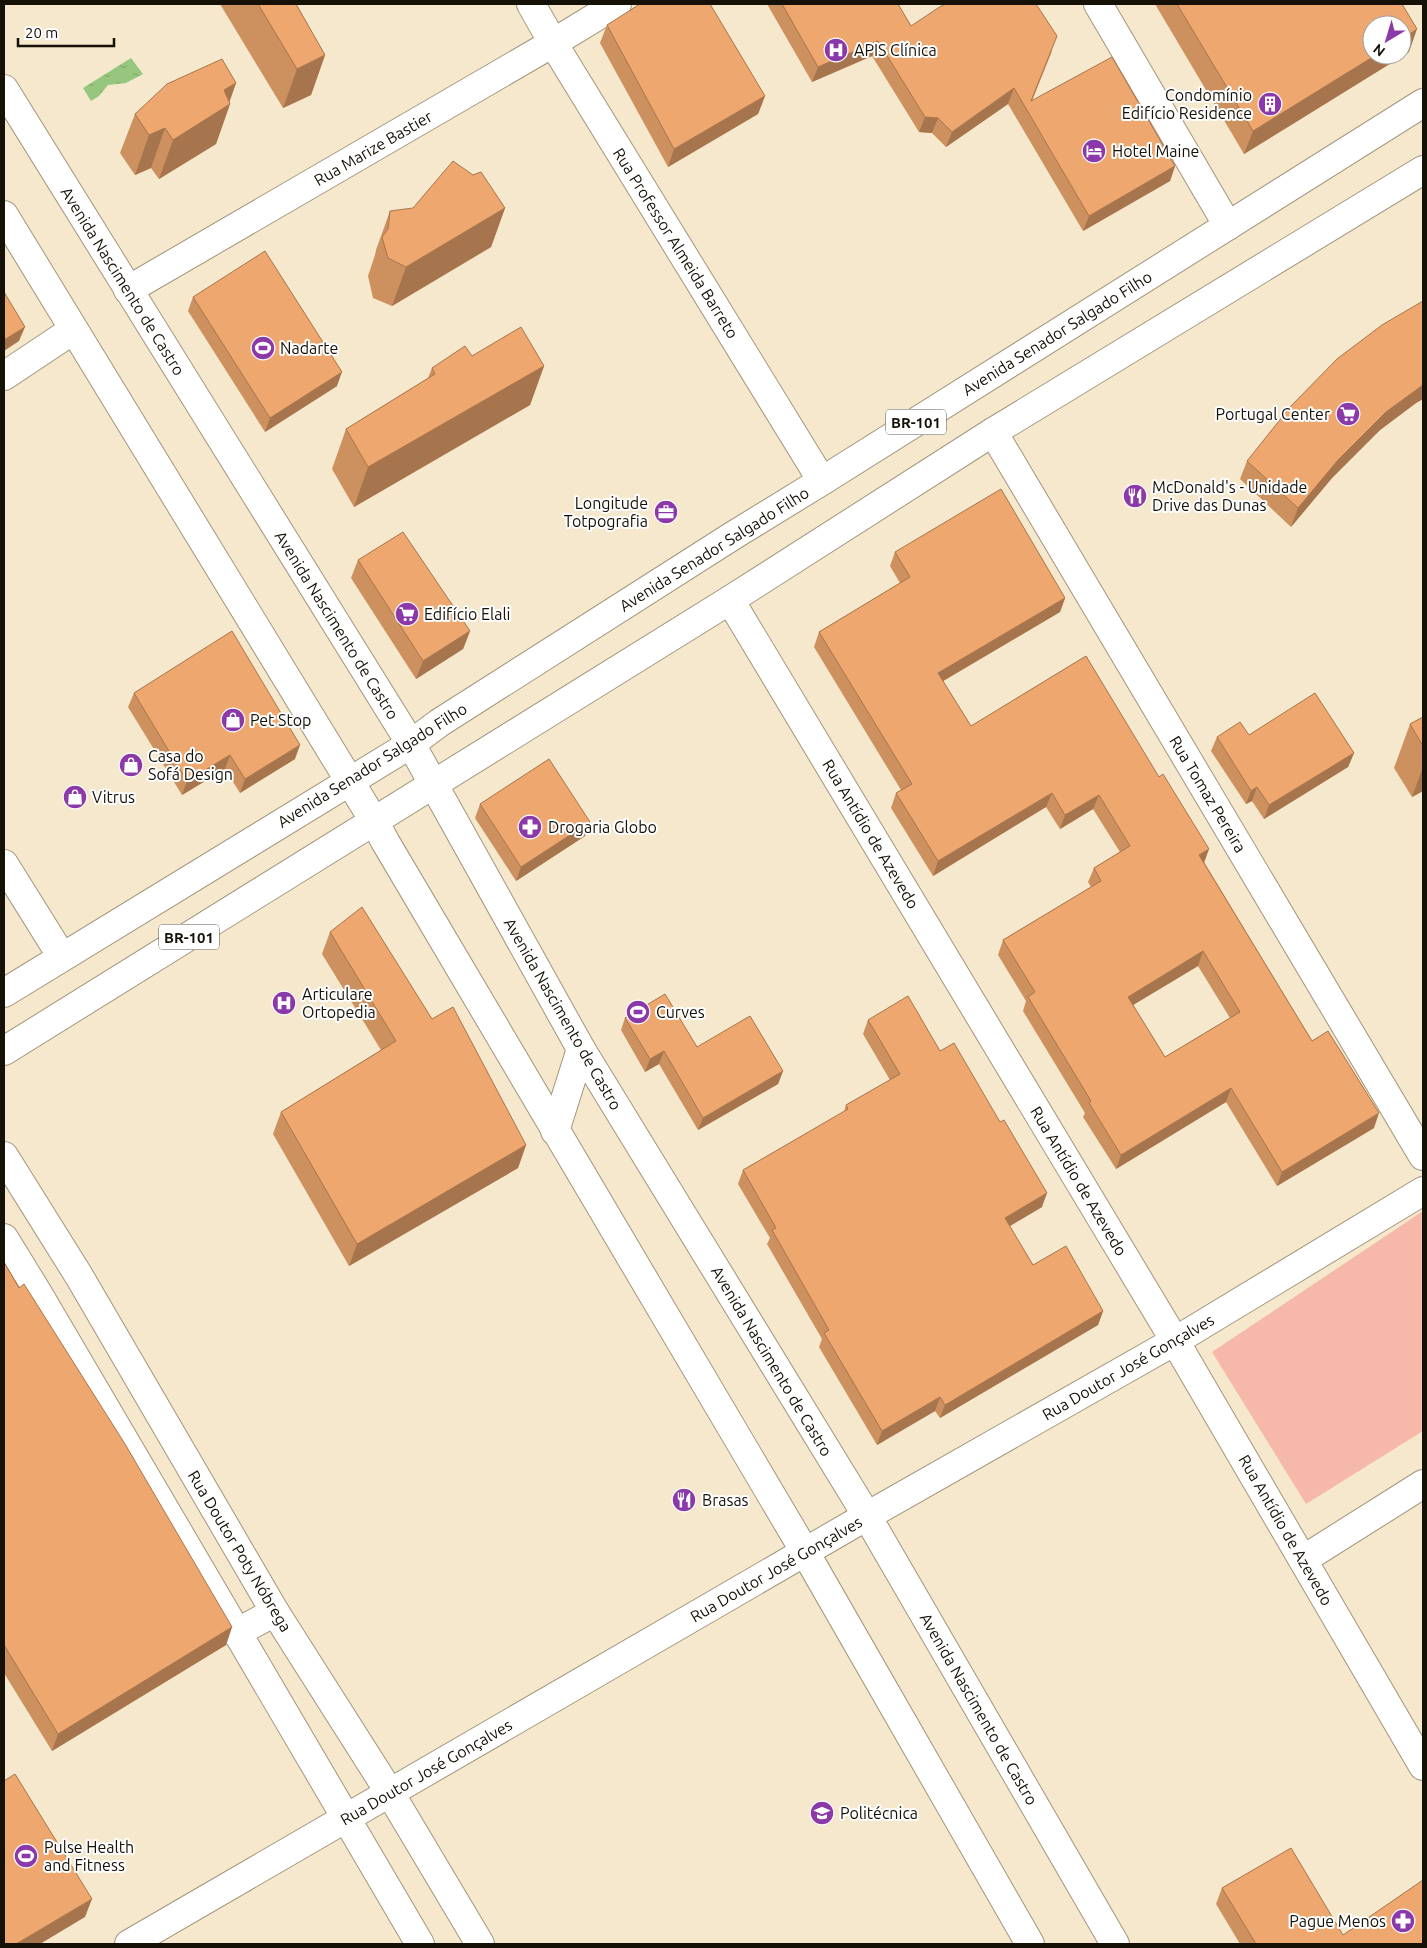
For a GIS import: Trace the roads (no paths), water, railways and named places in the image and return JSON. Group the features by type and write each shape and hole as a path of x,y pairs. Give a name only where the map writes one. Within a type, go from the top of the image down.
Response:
{"main road":[{"name":"Rua Professor Almeida Barreto","path":"531,4 553,43 822,481"},
{"name":"Rua Marize Bastier","path":"128,290 617,4"},
{"path":"1098,4 1228,226"},
{"name":"Avenida Nascimento de Castro","path":"4,89 411,744 581,1049 867,1516 1115,1944"},
{"name":"Avenida Senador Salgado Filho","path":"4,993 349,780 411,744 439,723 717,545 1423,103"},
{"name":"BR-101","path":"4,1052 730,600 993,432 1423,170"},
{"path":"4,215 374,821 555,1131 805,1552 1030,1944"},
{"path":"4,376 74,330"},
{"name":"Rua Tomaz Pereira","path":"993,432 1423,1156"},
{"name":"Rua Antídio de Azevedo","path":"730,600 1175,1341 1304,1559 1423,1766"},
{"path":"4,864 62,957"},
{"path":"555,1131 581,1049"},
{"name":"Rua Doutor Poty Nóbrega","path":"4,1156 78,1276 275,1612 390,1793 480,1944"},
{"name":"Rua Doutor José Gonçalves","path":"129,1944 867,1516 1175,1341 1423,1191"},
{"path":"4,1238 420,1944"},
{"path":"39,1296 78,1276"},
{"path":"1304,1559 1423,1484"},
{"path":"236,1633 275,1612"}],"water":[{"path":"131,58 143,74 126,83 108,85 99,96 91,101 83,88"}],"place":[{"name":"APIS Clínica","path":"836,50"},
{"name":"Condomínio Edifício Residence","path":"1270,104"},
{"name":"Hotel Maine","path":"1094,151"},
{"name":"Nadarte","path":"263,348"},
{"name":"Portugal Center","path":"1348,414"},
{"name":"McDonald's - Unidade Drive das Dunas","path":"1135,496"},
{"name":"Longitude Totpografia","path":"666,512"},
{"name":"Edifício Elali","path":"407,614"},
{"name":"Pet Stop","path":"233,720"},
{"name":"Casa do Sofá Design","path":"131,765"},
{"name":"Vitrus","path":"75,797"},
{"name":"Drogaria Globo","path":"530,827"},
{"name":"Articulare Ortopedia","path":"284,1003"},
{"name":"Curves","path":"638,1012"},
{"name":"Brasas","path":"684,1500"},
{"name":"Politécnica","path":"822,1813"},
{"name":"Pulse Health and Fitness","path":"26,1856"},
{"name":"Pague Menos","path":"1403,1921"}]}
